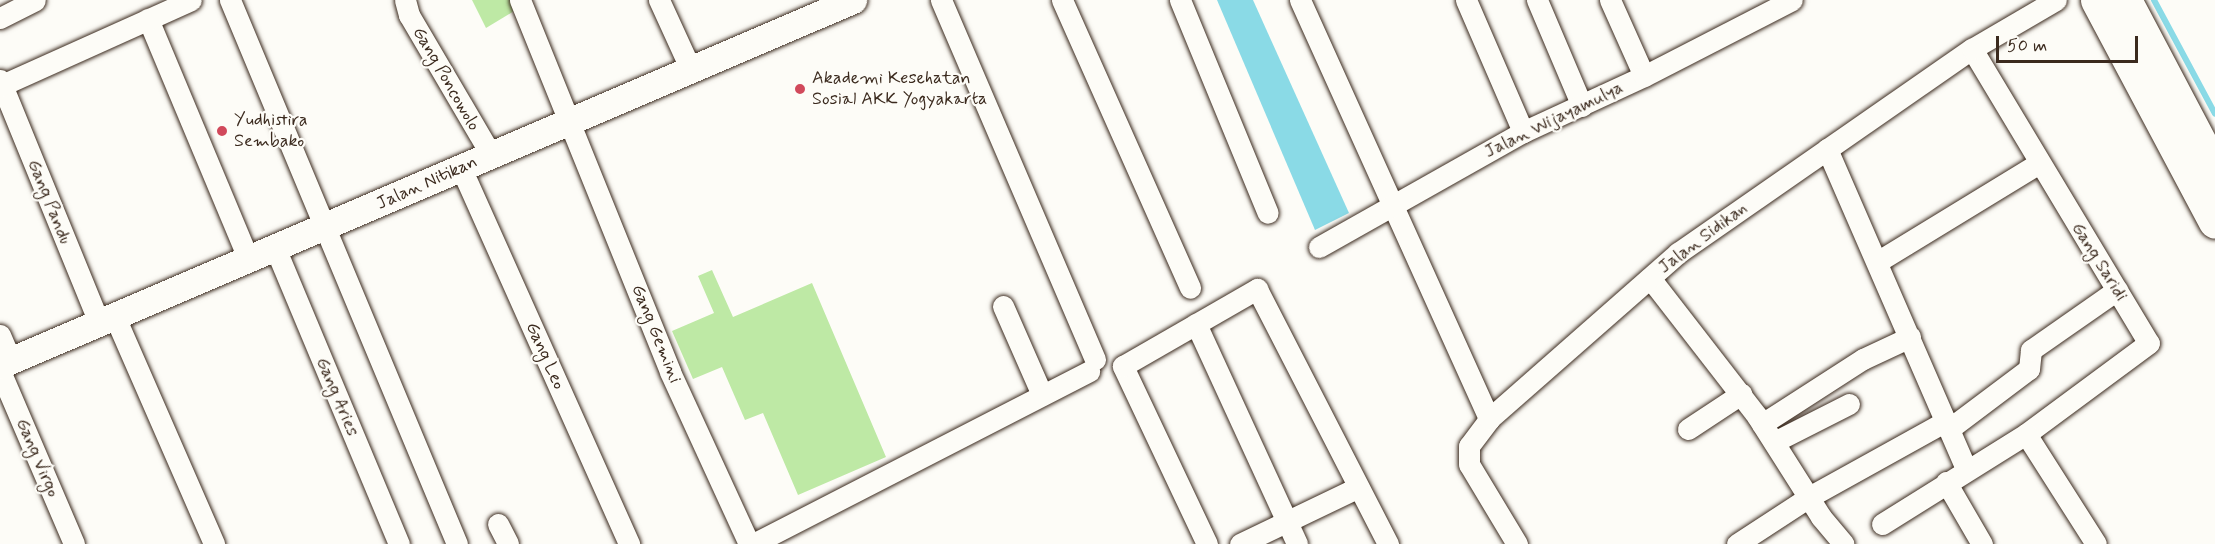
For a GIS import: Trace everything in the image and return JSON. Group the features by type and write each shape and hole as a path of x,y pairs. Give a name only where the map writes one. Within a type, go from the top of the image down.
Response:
{"main road":[{"path":"2097,0 2215,222"},
{"path":"2125,0 2215,171"}],"street":[{"path":"0,18 35,0"},
{"path":"1,84 191,0"},
{"path":"230,0 328,227 457,544"},
{"name":"Gang Poncowolo","path":"405,0 409,15 491,156"},
{"name":"Gang Gemini","path":"520,0 670,372 751,544"},
{"path":"659,0 691,70"},
{"name":"Jalan Nitikan","path":"4,366 853,0"},
{"path":"751,544 1042,395 1092,365 941,0"},
{"path":"1062,0 1190,288"},
{"path":"1180,0 1268,213"},
{"path":"1300,0 1489,419"},
{"path":"1466,0 1523,132"},
{"path":"1537,0 1582,106"},
{"path":"1610,0 1644,76"},
{"name":"Jalan Wijayamulya","path":"1319,246 1523,132 1644,76 1792,0"},
{"name":"Jalan Sidikan","path":"1517,544 1469,464 1469,446 1489,419 1678,253 1972,49 2056,0"},
{"path":"148,19 249,260"},
{"name":"Gang Saridi","path":"1972,49 2149,343 2026,434"},
{"name":"Gang Pandu","path":"1,84 107,320 214,544"},
{"path":"1827,149 1966,469"},
{"path":"1877,262 2039,163"},
{"name":"Gang Leo","path":"460,168 629,544"},
{"name":"Gang Aries","path":"276,250 399,544"},
{"path":"1650,278 1741,394 1809,497 1844,544"},
{"path":"1207,544 1123,366 1257,289 1357,488 1388,544"},
{"path":"1737,544 1809,497 1947,425 2029,369 2031,350 2117,290"},
{"path":"1003,306 1042,395"},
{"path":"1196,324 1297,544"},
{"name":"Gang Virgo","path":"0,335 4,366 74,544"},
{"path":"1762,424 1863,359 1910,337"},
{"path":"1688,429 1741,394"},
{"path":"1774,442 1849,404"},
{"path":"1882,524 1966,469 2026,434 2096,544"},
{"path":"1946,482 1982,544"},
{"path":"1240,544 1357,488"},
{"path":"498,524 508,544"}],"green space":[{"path":"472,0 515,0 519,8 486,28"},
{"path":"712,270 733,317 812,283 886,457 798,495 763,413 745,420 722,367 693,379 672,331 714,313 698,276"}],"water":[{"path":"1217,0 1253,0 1349,213 1315,230"}],"waterway":[{"path":"2154,0 2215,114"}],"place":[{"name":"Akademi Kesehatan Sosial AKK Yogyakarta","path":"800,89"},
{"name":"Yudhistira Sembako","path":"222,131"}]}
